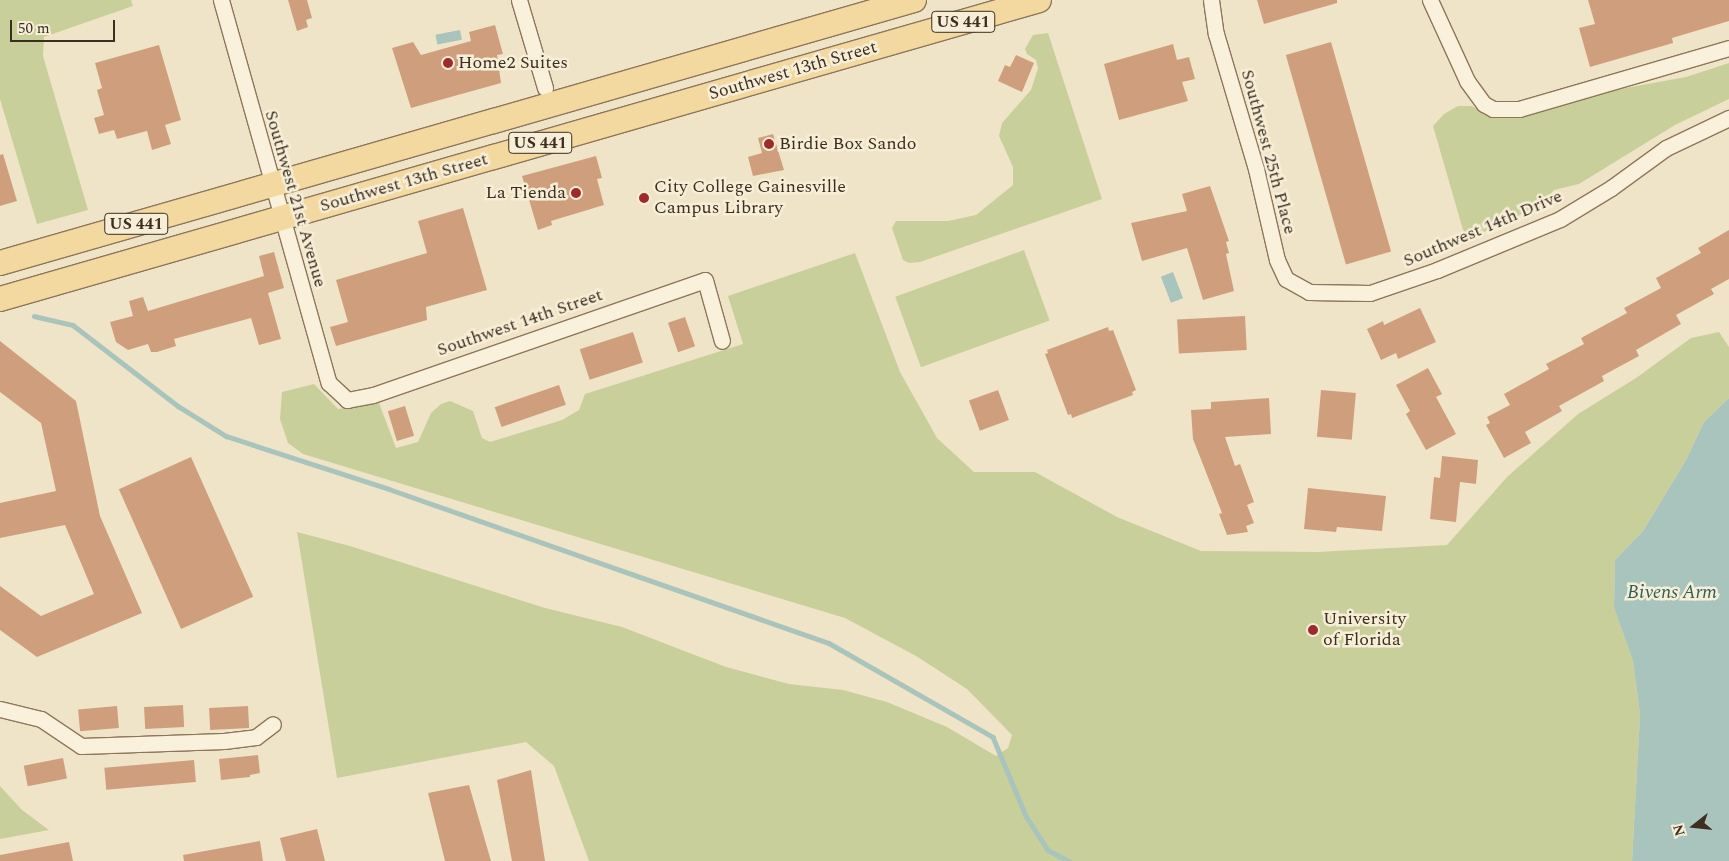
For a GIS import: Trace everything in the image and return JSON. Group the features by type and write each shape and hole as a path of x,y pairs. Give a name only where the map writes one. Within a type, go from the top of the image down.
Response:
{"main road":[{"name":"Southwest 13th Street","path":"0,263 271,185 547,96 711,59 914,0"},
{"name":"Southwest 13th Street","path":"0,299 1039,0"},
{"path":"878,10 887,44"},
{"path":"595,128 604,113 704,71 711,59"},
{"path":"547,96 559,138"}],"street":[{"name":"Southwest 21st Avenue","path":"221,0 271,185 329,383 347,400"},
{"path":"519,0 547,96"},
{"name":"Southwest 25th Place","path":"1211,0 1216,34 1256,169 1277,260 1286,279 1309,292 1317,293"},
{"path":"1430,0 1467,81 1484,104 1499,110 1519,109 1729,48"},
{"name":"Southwest 14th Drive","path":"1317,293 1370,293 1396,286 1543,226 1611,188 1666,148 1729,118"},
{"name":"Southwest 14th Street","path":"347,400 373,395 705,280 722,341"},
{"path":"0,709 41,719 81,746 256,737 273,724"}],"green space":[{"path":"0,0 131,0 133,6 44,37 43,56 88,210 37,224 0,99"},
{"path":"1048,33 1102,199 920,262 909,263 903,260 892,228 896,221 948,221 976,215 1013,185 1013,167 999,136 1002,123 1031,90 1038,68 1036,60 1027,54 1025,49 1033,35"},
{"path":"1729,63 1729,99 1675,125 1579,184 1554,190 1544,202 1518,216 1482,233 1468,236 1463,230 1433,126 1444,114 1458,106 1472,106 1487,115 1511,118 1620,89 1686,77"},
{"path":"1024,250 1050,320 921,367 895,297"},
{"path":"855,253 900,372 937,438 974,472 1035,472 1117,517 1201,551 1317,552 1447,545 1507,477 1578,414 1636,378 1691,338 1719,332 1729,347 1729,398 1704,422 1686,460 1643,531 1615,560 1614,608 1633,661 1640,715 1632,861 589,861 554,766 526,742 337,778 297,532 350,546 545,608 622,627 726,667 789,684 843,690 887,702 947,727 996,756 1008,748 1012,735 967,689 916,656 845,618 303,454 288,443 280,419 282,392 314,384 338,409 379,403 396,448 418,442 431,413 441,404 450,401 473,411 482,438 490,442 562,420 579,410 585,394 743,344 728,296"},
{"path":"0,786 22,810 49,830 0,839"}],"water":[{"path":"460,30 462,40 437,45 435,35"},
{"path":"1173,272 1183,298 1171,303 1161,277"},
{"name":"Bivens Arm","path":"1729,398 1729,861 1632,861 1640,715 1633,661 1614,608 1615,560 1643,531 1686,460 1704,422"}],"building":[{"path":"288,0 307,0 312,18 306,20 308,27 297,31"},
{"path":"1257,0 1337,0 1337,3 1264,24"},
{"path":"1588,0 1729,0 1729,21 1672,38 1673,43 1590,67 1579,28 1595,24"},
{"name":"Home2 Suites","path":"495,25 503,54 497,55 501,83 411,108 392,48 413,42 421,55 471,41 469,32"},
{"path":"1331,42 1391,252 1346,265 1286,55"},
{"path":"1173,44 1177,60 1189,57 1195,79 1182,82 1188,101 1119,120 1104,64"},
{"path":"159,45 181,120 165,125 171,144 152,150 147,131 117,139 114,130 99,134 94,118 104,115 97,90 102,88 95,63"},
{"path":"1016,55 1034,63 1022,92 998,81 1005,65 1010,67"},
{"path":"773,134 784,170 753,176 748,157 762,153 758,138"},
{"path":"3,154 17,201 0,206 0,155"},
{"path":"596,156 602,178 597,179 604,205 551,221 552,225 538,230 522,176"},
{"path":"1210,186 1229,241 1226,242 1229,253 1226,254 1234,291 1203,300 1187,248 1142,261 1131,223 1187,211 1182,194"},
{"path":"463,208 487,290 426,307 427,320 336,346 330,327 348,322 336,280 427,253 418,221"},
{"path":"1729,230 1729,279 1711,289 1714,294 1676,315 1681,324 1636,350 1639,356 1602,376 1604,381 1559,406 1562,411 1525,432 1531,443 1504,458 1486,425 1490,423 1487,417 1510,405 1504,394 1549,369 1546,364 1584,344 1581,338 1627,313 1624,308 1661,288 1656,278 1701,253 1698,248"},
{"path":"274,252 284,288 268,293 281,339 259,345 251,318 174,339 176,346 157,352 151,352 148,344 128,350 116,342 110,322 133,316 129,301 143,297 148,311 264,276 259,256"},
{"path":"1420,308 1436,342 1398,359 1396,353 1381,360 1367,329 1383,321 1384,325"},
{"path":"1245,316 1247,350 1179,354 1177,320"},
{"path":"685,317 695,346 678,352 668,323"},
{"path":"1108,327 1109,331 1113,330 1136,390 1132,392 1133,395 1072,418 1071,414 1068,415 1045,354 1048,353 1047,350"},
{"path":"633,332 643,362 590,380 580,349"},
{"path":"0,341 76,401 100,516 142,613 37,657 0,630 0,586 41,616 94,594 65,525 0,538 0,503 56,491 41,423 0,392"},
{"path":"1428,368 1442,394 1436,397 1456,434 1426,450 1406,414 1410,411 1396,385"},
{"path":"559,385 566,405 502,427 495,407"},
{"path":"998,390 1009,420 980,431 969,401"},
{"path":"1321,390 1356,393 1352,440 1317,437"},
{"path":"1269,398 1271,434 1225,437 1235,466 1240,464 1254,502 1247,505 1254,523 1246,526 1248,532 1227,535 1219,514 1222,513 1193,439 1191,410 1211,409 1211,402"},
{"path":"405,406 414,436 397,441 388,411"},
{"path":"1442,456 1478,460 1476,484 1460,482 1456,522 1430,519 1434,477 1440,478"},
{"path":"191,457 253,597 181,629 119,489"},
{"path":"1308,488 1386,496 1382,531 1337,527 1336,532 1304,529"},
{"path":"183,705 184,727 145,729 144,707"},
{"path":"117,706 119,728 80,731 78,709"},
{"path":"248,706 249,728 210,730 209,708"},
{"path":"258,755 260,773 250,775 250,777 221,780 219,759"},
{"path":"63,758 67,779 28,786 24,766"},
{"path":"194,760 196,782 106,790 104,768"},
{"path":"531,770 545,861 512,861 497,780"},
{"path":"469,785 491,861 445,861 428,793"},
{"path":"317,829 325,861 286,861 280,838"},
{"path":"260,841 263,861 184,861 183,855"},
{"path":"69,842 73,861 0,861 0,855"}],"waterway":[{"path":"34,316 73,325 178,406 226,436 389,489 829,643 993,737 1026,816 1048,850 1069,861"}],"place":[{"name":"Home2 Suites","path":"448,63"},
{"name":"Birdie Box Sando","path":"769,144"},
{"name":"La Tienda","path":"576,193"},
{"name":"City College Gainesville Campus Library","path":"644,198"},
{"name":"University of Florida","path":"1313,630"}]}
